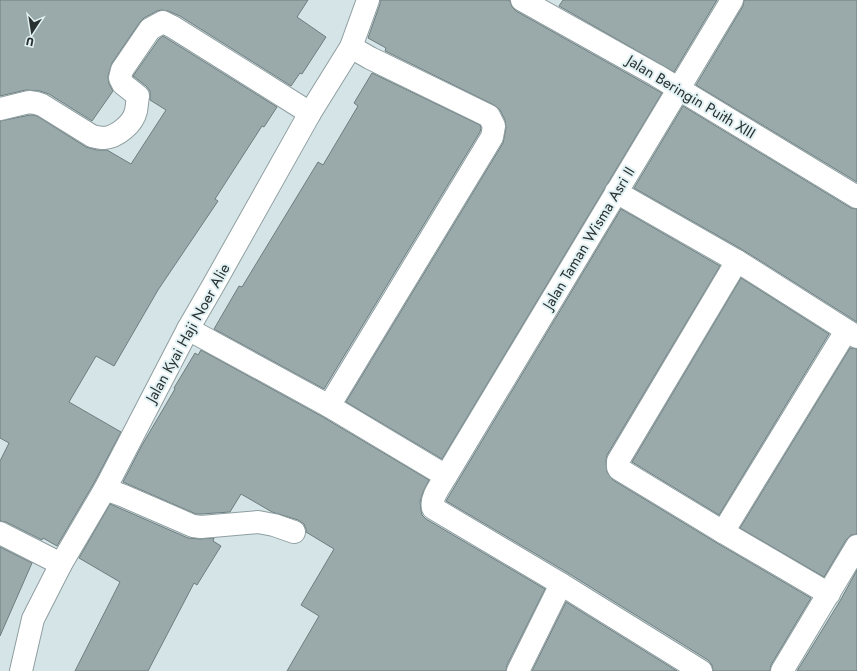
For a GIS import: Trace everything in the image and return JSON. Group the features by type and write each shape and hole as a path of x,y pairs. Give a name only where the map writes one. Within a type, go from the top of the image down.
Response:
{"street":[{"name":"Jalan Kyai Haji Noer Alie","path":"21,671 33,619 61,564 105,489 188,329 310,113 351,47 368,0"},
{"name":"Jalan Beringin Puith XIII","path":"522,0 656,75 678,90 857,197"},
{"name":"Jalan Taman Wisma Asri II","path":"561,584 434,508 432,503 433,498 732,0"},
{"path":"0,109 29,102 36,103 42,105 92,136 98,138 112,136 122,131 133,119 136,112 138,96 123,84 120,78 122,70 150,29 163,22 310,113"},
{"path":"329,406 488,144 492,137 494,126 489,116 370,58 351,47"},
{"path":"616,192 737,261 852,334 723,532"},
{"path":"737,261 618,462 618,467 723,532 828,594"},
{"path":"188,329 329,406 446,476"},
{"path":"105,489 193,526 201,527 258,522 274,525 294,532"},
{"path":"0,533 61,564"},
{"path":"782,671 857,546"},
{"path":"518,671 561,584 701,671"}],"building":[{"path":"0,0 308,0 297,17 326,37 302,74 300,73 291,86 180,16 168,11 157,11 140,22 112,63 108,76 109,84 113,91 92,121 49,94 40,91 26,90 0,96"},
{"path":"380,0 508,0 516,11 662,93 442,459 346,402 503,143 506,128 505,120 500,110 494,105 385,51 386,48 368,38 380,4"},
{"path":"563,0 717,0 674,72 559,6"},
{"path":"744,0 857,0 857,182 696,85 743,6"},
{"path":"163,36 277,107 264,127 262,126 215,199 218,201 158,290 114,366 96,356 69,402 121,432 94,483 57,546 43,538 42,540 6,522 0,521 0,461 9,443 0,438 0,121 30,115 37,116 86,147 97,150 107,150 131,164 166,110 150,100 150,91 133,76 159,39"},
{"path":"372,73 480,125 481,128 480,132 324,389 214,329 239,286 242,287 318,162 323,165 358,106 354,103"},
{"path":"683,106 851,208 857,209 857,322 743,250 634,188"},
{"path":"621,209 720,266 607,455 607,472 613,480 811,598 771,665 770,671 713,671 712,665 708,660 568,573 446,501"},
{"path":"741,278 829,334 719,515 632,462"},
{"path":"850,348 857,349 857,534 851,535 846,540 824,577 740,528"},
{"path":"201,350 323,417 429,480 420,502 422,515 426,519 545,589 507,665 506,671 287,671 319,616 301,605 334,549 306,532 304,524 298,520 272,512 241,494 230,512 196,514 123,482 142,445 175,389 174,388 195,353 198,355"},
{"path":"110,504 188,538 214,538 213,541 221,546 197,585 194,583 148,671 75,671 120,582 79,558"},
{"path":"0,547 32,563 0,636"},
{"path":"857,570 857,671 797,671 840,601"},
{"path":"566,602 677,671 532,671"}]}
